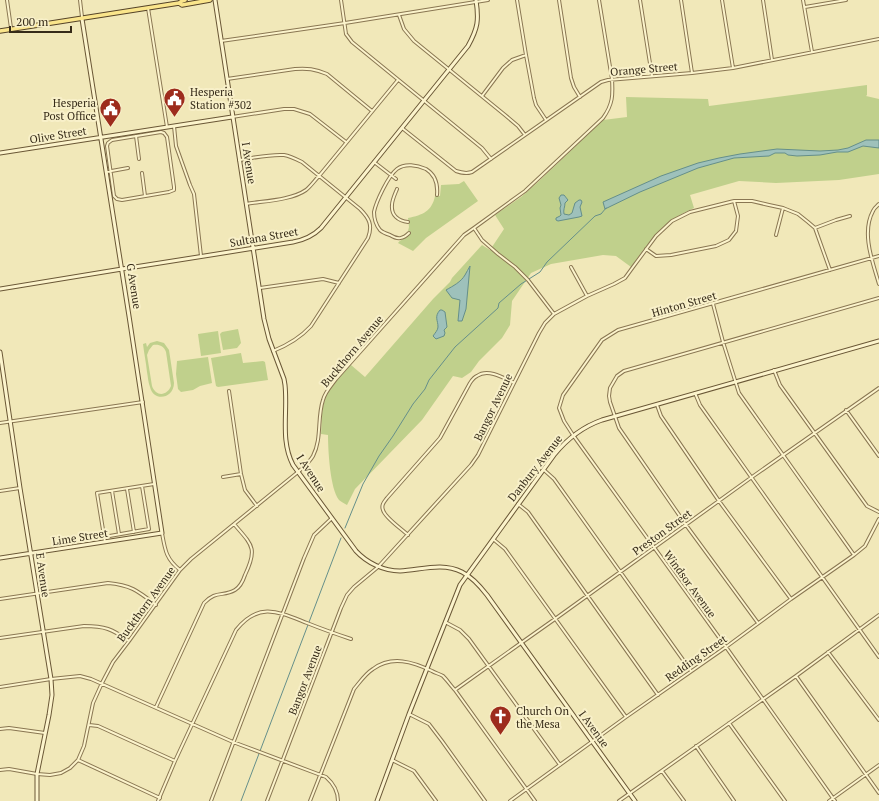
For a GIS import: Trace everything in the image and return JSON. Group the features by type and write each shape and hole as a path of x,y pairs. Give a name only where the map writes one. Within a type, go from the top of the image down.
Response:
{"main road":[{"path":"0,31 179,3 182,0 185,0"},
{"path":"179,3 182,5 210,0"}],"street":[{"path":"7,0 11,30"},
{"name":"G Avenue","path":"80,0 162,533 168,558 173,565 180,570"},
{"name":"I Avenue","path":"215,0 265,324 285,385 286,437 287,449 291,461 359,555 369,562 378,567 401,571 432,567 456,569 480,585 634,801"},
{"path":"341,0 346,34 352,42 482,148 491,158"},
{"path":"221,41 399,15 488,0"},
{"path":"517,0 534,98 536,105 546,120"},
{"path":"559,0 571,78 580,97"},
{"name":"Buckthorn Avenue","path":"78,760 84,746 93,703 113,662 156,605 180,570 191,559 258,506 310,461 318,440 322,404 329,388 336,379 464,235 525,192 603,118 610,107 612,99 612,79 599,0"},
{"path":"640,0 652,76"},
{"path":"681,0 692,73"},
{"path":"722,0 733,68"},
{"path":"762,0 772,60"},
{"path":"803,0 812,52"},
{"path":"805,7 846,0"},
{"name":"Sultana Street","path":"0,289 292,242 308,238 321,228 463,54 474,36 478,20 476,1"},
{"path":"148,8 167,127"},
{"path":"399,15 404,29 414,41 506,115 525,134"},
{"name":"Orange Street","path":"402,128 456,171 460,173 472,172 601,82 612,79 692,73 733,68 879,39"},
{"path":"482,96 512,60 526,55"},
{"path":"227,78 295,68 306,68 327,74 372,111"},
{"path":"246,204 287,198 297,195 307,189 398,80"},
{"name":"Olive Street","path":"0,153 284,108 294,109 310,114 346,142"},
{"path":"174,126 176,146 194,194 201,256"},
{"path":"135,132 139,159"},
{"path":"161,132 167,137 174,190 122,200 117,199 114,196 111,171 107,146 108,143 112,140 161,132"},
{"path":"239,160 284,155 302,162 346,197 367,216 370,223 371,231 368,238 318,316 305,333 287,345 273,351"},
{"path":"374,162 396,179"},
{"path":"409,233 405,237 393,237 380,230 374,218 374,212 386,183 397,169 404,166 415,165 427,170 433,175 437,183 437,195"},
{"path":"106,172 128,168"},
{"path":"142,174 145,196"},
{"path":"397,189 392,202 392,212 396,218 408,222"},
{"path":"646,249 656,256 671,255 716,246 729,240 736,231 738,216 734,201"},
{"name":"Bangor Avenue","path":"267,801 347,595 354,586 378,567 471,465 478,455 545,323 554,314 624,278 656,236 672,221 690,212 734,201 752,201 783,208 798,214 815,228"},
{"path":"879,204 873,210 869,223 868,239 871,258 879,284"},
{"path":"776,235 783,208"},
{"path":"830,270 815,228 850,216"},
{"path":"474,228 482,240 515,267 528,280 554,314"},
{"name":"Hinton Street","path":"573,435 564,421 559,408 563,395 602,340 618,330 879,256"},
{"path":"571,267 587,296"},
{"path":"260,288 323,279 339,283"},
{"path":"758,623 686,525 619,428 609,396 612,384 620,374 631,369 879,298"},
{"path":"714,304 723,342 739,393 854,555"},
{"name":"Danbury Avenue","path":"377,801 409,714 460,585 518,504 558,451 573,435 590,424 614,416 879,341"},
{"name":"E Avenue","path":"0,352 51,679 52,696 37,774 36,801"},
{"path":"774,370 780,385 867,506 879,512"},
{"path":"408,535 385,515 382,509 387,498 440,438 470,383 476,376 488,373 495,374 514,383"},
{"name":"Preston Street","path":"456,690 752,477 879,388"},
{"path":"229,391 241,474 245,490 258,506"},
{"path":"695,393 700,405 879,657"},
{"path":"0,423 143,402"},
{"path":"656,404 660,416 719,501 791,599"},
{"path":"846,410 879,456"},
{"name":"Windsor Avenue","path":"573,435 834,800"},
{"path":"544,470 554,479 691,671"},
{"path":"223,477 241,474"},
{"path":"105,542 97,494 155,484"},
{"path":"104,537 149,529 142,486"},
{"path":"0,492 20,488"},
{"path":"127,489 134,532"},
{"path":"112,491 119,534"},
{"path":"518,504 528,512 658,695"},
{"path":"211,801 314,536 332,518"},
{"name":"Redding Street","path":"510,801 854,555 865,546 879,519"},
{"path":"156,706 204,603 209,597 216,594 236,590 241,584 251,564 253,552 249,542 234,524"},
{"name":"Lime Street","path":"0,558 162,533"},
{"path":"493,539 505,549 626,717"},
{"path":"0,599 108,583 120,584 129,587 139,592 156,605"},
{"path":"0,770 9,768 37,774 50,775 70,768 78,760 159,800 236,630 243,621 259,612 270,611 284,614 351,639"},
{"path":"619,801 796,676 879,615"},
{"path":"445,622 460,630 469,639 560,765"},
{"path":"0,638 84,626 94,626 116,632 129,641"},
{"path":"828,652 879,720"},
{"path":"310,801 354,689 374,668 386,662 396,661 406,662 443,676 456,690 535,801"},
{"path":"0,687 80,676 91,679 156,706 233,742 326,777 335,786 338,801"},
{"path":"796,676 879,793"},
{"path":"409,714 428,724 485,801"},
{"path":"729,722 784,801"},
{"path":"89,725 98,726 176,761"},
{"path":"0,729 9,728 45,733"},
{"path":"696,746 734,801"},
{"path":"392,760 414,771 436,801"},
{"path":"829,801 834,800 879,765"},
{"path":"662,771 684,801"}],"green space":[{"path":"867,85 866,96 879,99 879,174 839,180 776,183 739,181 690,195 694,208 665,225 647,245 631,267 616,256 603,255 551,264 531,273 512,301 510,325 502,338 479,361 471,372 462,378 453,376 422,420 355,489 347,505 339,500 333,487 329,459 328,435 321,434 323,407 331,387 351,365 365,377 482,245 490,250 504,229 495,215 521,197 603,120 627,117 626,97 708,99 709,106"},
{"path":"464,181 478,201 426,238 413,251 398,243 411,232 408,231 408,218 422,214 429,209 435,196 440,196 441,185 459,184"},
{"path":"238,329 241,343 237,348 223,350 220,334 222,332"},
{"path":"218,331 221,353 201,356 198,334"},
{"path":"157,341 164,343 169,350 174,383 171,392 164,397 155,395 152,392 149,383 143,344 146,343 147,347 150,343","holes":["153,345 163,347 166,352 171,386 167,392 162,394 156,392 152,386 147,355 149,350"]},
{"path":"241,353 243,363 265,362 268,380 218,387 216,386 211,358"},
{"path":"208,357 212,383 200,386 193,390 181,392 178,389 176,374 177,361"}],"water":[{"path":"866,140 879,140 879,148 863,146 848,152 820,155 797,156 788,155 785,153 775,153 769,156 734,158 698,168 640,192 605,209 603,202 661,176 698,163 719,158 777,149 820,151 838,150 848,148"},
{"path":"561,195 564,195 568,200 565,203 564,214 569,215 572,213 575,203 581,200 582,202 580,207 582,216 558,221 556,220 556,218 561,215 559,198"},
{"path":"470,266 466,309 462,321 458,321 460,300 452,298 446,290 461,280"},
{"path":"440,310 445,312 447,327 444,330 444,336 436,339 433,336 438,328 437,317"}],"waterway":[{"path":"345,528 363,484 379,456 413,404 425,389 429,380 455,347 498,308 499,303 521,284 540,272 547,262 595,216 601,214 606,208"},
{"path":"241,801 341,538"}],"place":[{"name":"Hesperia Station #302","path":"175,118"},
{"name":"Hesperia Post Office","path":"111,128"},
{"name":"Church On the Mesa","path":"501,736"}]}
